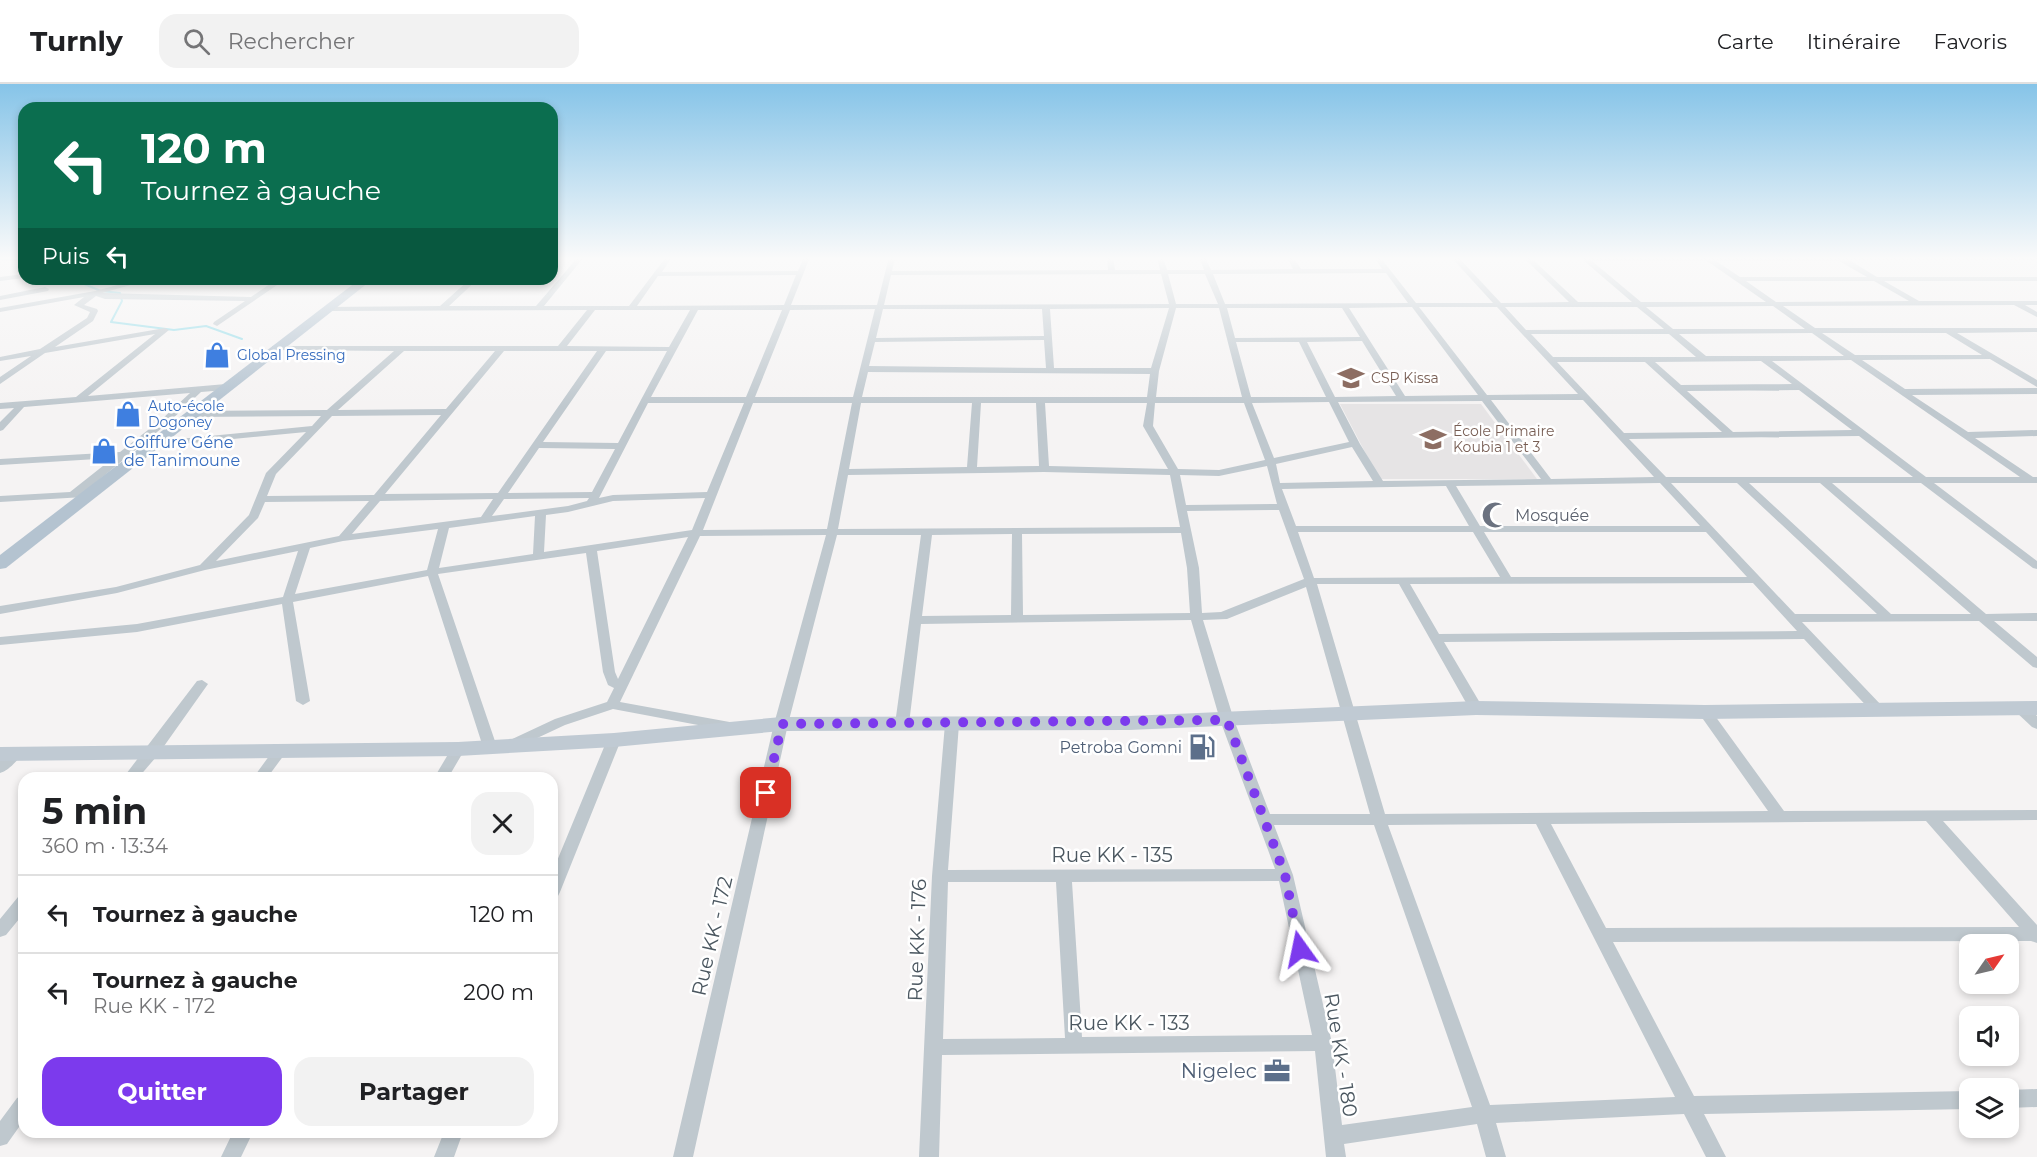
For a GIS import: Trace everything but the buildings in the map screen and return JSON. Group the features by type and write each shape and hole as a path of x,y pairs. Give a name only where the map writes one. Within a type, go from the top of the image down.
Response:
{"main road":[{"path":"0,564 80,495 151,444 331,307"}],"street":[{"path":"0,310 16,307"},
{"path":"0,381 90,319 94,311 85,307"},
{"path":"217,324 241,307"},
{"path":"328,309 532,307"},
{"path":"543,307 872,307"},
{"name":"Rue KK - 172","path":"683,1157 782,724 832,532 857,400 879,307"},
{"path":"1046,307 1050,369"},
{"path":"1173,307 1155,371 1148,426 1175,473"},
{"path":"1222,307 1246,400 1271,462 1276,486 1310,580 1379,819 1484,1114 1496,1157"},
{"path":"1345,307 1402,399"},
{"path":"1416,307 1548,481"},
{"path":"1501,307 1878,710"},
{"path":"1642,307 1704,359"},
{"path":"1778,307 2035,481"},
{"path":"2023,307 2037,315"},
{"path":"561,348 593,308"},
{"path":"0,610 117,590 204,567 343,538 568,509 592,498 695,308"},
{"path":"612,705 696,533 786,308"},
{"path":"0,359 50,348 165,330 78,400"},
{"path":"1524,332 2037,330"},
{"path":"1948,331 2037,384"},
{"path":"872,340 1048,338"},
{"path":"1230,340 1364,339"},
{"path":"1302,340 1355,444 1380,484"},
{"path":"275,348 672,349"},
{"path":"204,567 254,516 271,473 328,414 401,348"},
{"path":"343,538 501,349"},
{"path":"484,520 603,349"},
{"path":"1551,360 1992,357"},
{"path":"1647,359 1730,434"},
{"path":"1764,359 2037,566"},
{"path":"866,369 1155,371"},
{"path":"0,406 226,387"},
{"path":"1679,388 1803,387"},
{"path":"0,499 80,495 122,455 199,389"},
{"path":"1905,392 2037,391"},
{"path":"645,400 1040,401 1585,397"},
{"path":"972,471 977,401"},
{"path":"1040,401 1044,470"},
{"path":"0,428 21,405"},
{"path":"190,414 450,412"},
{"path":"151,444 315,428"},
{"path":"1622,436 1864,433"},
{"path":"1968,435 2037,433"},
{"path":"844,472 1044,470 1219,473 1355,444"},
{"path":"537,445 620,446"},
{"path":"0,462 122,455"},
{"name":"Rue KK - 180","path":"1175,473 1184,530 1194,568 1196,618 1227,720 1285,875 1323,1043 1335,1157"},
{"path":"1276,486 1663,480 2035,481"},
{"path":"1741,481 1887,617"},
{"path":"1824,481 2037,664"},
{"path":"1449,483 1508,581"},
{"path":"261,499 500,496 592,498 711,495"},
{"path":"1181,508 1283,507"},
{"path":"538,555 541,512"},
{"path":"444,526 432,572 499,747"},
{"path":"1291,529 1709,529"},
{"path":"1017,530 1017,618"},
{"path":"0,641 137,628 432,572 696,533 1184,530"},
{"path":"902,724 927,531"},
{"path":"303,701 287,601 305,546"},
{"path":"591,548 609,672 614,682 621,687"},
{"path":"915,620 1196,618 1237,612 1310,580 1403,582 1757,580"},
{"path":"1403,582 1476,708"},
{"path":"1792,618 2037,617"},
{"path":"1436,638 1809,635"},
{"path":"135,772 152,753 202,684"},
{"path":"499,747 560,722 612,705 743,728"},
{"path":"5,758 152,753 458,749 614,740 782,724 1227,720 1476,708 1705,712 2029,708 2037,723"},
{"path":"1705,712 1779,815"},
{"name":"Rue KK - 176","path":"929,1157 940,876 952,724"},
{"path":"558,877 614,740"},
{"path":"445,772 458,749"},
{"path":"265,772 280,752"},
{"path":"1265,820 2037,814"},
{"path":"1929,815 2036,935"},
{"path":"1541,819 1716,1157"},
{"name":"Rue KK - 135","path":"940,876 1285,875"},
{"path":"1064,877 1074,1045"},
{"path":"0,930 18,909"},
{"path":"1601,935 2036,935"},
{"name":"Rue KK - 133","path":"934,1047 1323,1043"},
{"path":"2019,1099 2037,1098"},
{"path":"1333,1136 1484,1114 1689,1105 1959,1100"},
{"path":"0,1137 18,1112"},
{"path":"231,1157 241,1138"},
{"path":"444,1157 452,1138"}],"shaded area":[{"path":"1340,404 1481,404 1537,479 1379,479"}],"waterway":[{"path":"119,307 111,322 174,330 206,326 242,339"}],"place":[{"name":"Global Pressing","path":"217,355"},
{"name":"CSP Kissa","path":"1351,378"},
{"name":"Auto-école Dogoney","path":"128,414"},
{"name":"École Primaire Koubia 1 et 3","path":"1433,439"},
{"name":"Coiffure Géne de Tanimoune","path":"104,451"},
{"name":"Mosquée","path":"1495,515"},
{"name":"Petroba Gomni","path":"1202,747"},
{"name":"Nigelec","path":"1277,1071"}],"route":[{"path":"766,793 782,724 1129,723 1227,720 1285,875 1300,949"}]}
